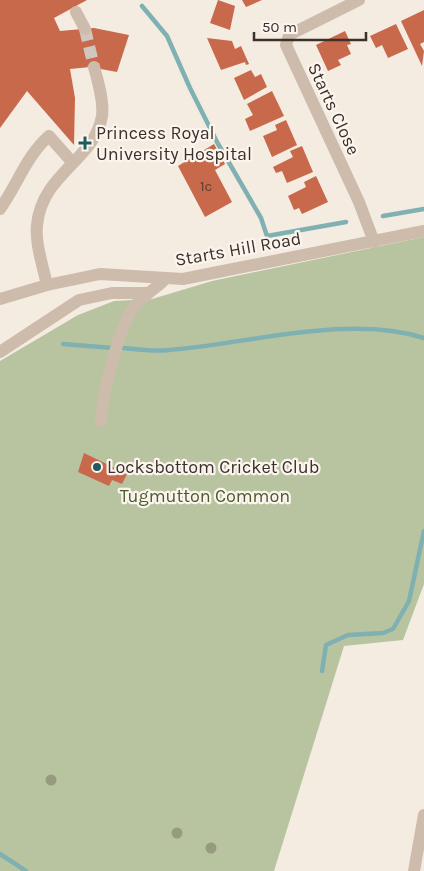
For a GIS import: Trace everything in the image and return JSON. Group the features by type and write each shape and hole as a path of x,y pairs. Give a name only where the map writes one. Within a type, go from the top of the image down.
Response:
{"street":[{"name":"Starts Close","path":"358,0 300,27 288,35 286,44 359,202 374,242"},
{"path":"76,12 85,29"},
{"path":"47,285 40,253 37,225 44,200 58,176 95,138 102,115 94,67"},
{"path":"0,209 38,146 49,136 72,162"},
{"name":"Starts Hill Road","path":"0,299 47,285 100,274 183,279 424,231"},
{"path":"101,421 105,390 124,328 134,307 165,279"},
{"path":"0,352 79,300 112,293 148,293"},
{"path":"414,871 424,814"}],"green space":[{"name":"Tugmutton Common","path":"424,237 424,584 403,640 344,646 274,871 0,871 0,361 78,315 114,301 152,299 212,281"}],"building":[{"path":"0,0 87,0 54,18 60,31 94,28 129,35 117,72 90,67 70,69 75,98 74,145 27,91 0,128"},
{"path":"218,0 235,6 230,30 210,23"},
{"path":"242,0 262,0 246,7"},
{"path":"424,10 424,42 420,44 424,51 422,66 401,21"},
{"path":"396,24 408,49 388,58 382,45 376,48 370,36"},
{"path":"345,31 351,44 347,45 351,54 338,60 341,65 328,71 316,45"},
{"path":"207,38 232,41 235,49 241,46 249,64 246,65 245,62 221,70"},
{"path":"251,70 255,77 261,74 267,87 244,100 234,78"},
{"path":"272,91 284,116 250,131 245,119 253,115 247,104"},
{"path":"286,120 297,145 272,157 263,136 277,130 275,125"},
{"path":"214,144 225,164 215,170 232,202 205,217 178,166"},
{"path":"302,146 313,172 287,183 282,171 276,173 273,167 293,157 290,151"},
{"path":"316,176 328,202 302,214 299,208 294,210 288,196 306,187 304,182"},
{"name":"Locksbottom Cricket Club","path":"84,453 127,474 122,484 112,480 109,486 78,472"}],"waterway":[{"path":"142,6 167,36 190,88 217,142 261,218 267,236 346,222"},
{"path":"383,216 424,209"},
{"path":"123,348 163,351 330,330 363,329 394,331 424,338"},
{"path":"63,344 113,348"},
{"path":"322,671 326,645 348,635 383,633 393,629 409,601 424,531"},
{"path":"0,854 26,871"}],"tunnel":[{"path":"85,29 94,67"}],"place":[{"name":"Princess Royal University Hospital","path":"85,143"},
{"name":"Locksbottom Cricket Club","path":"97,467"}]}
